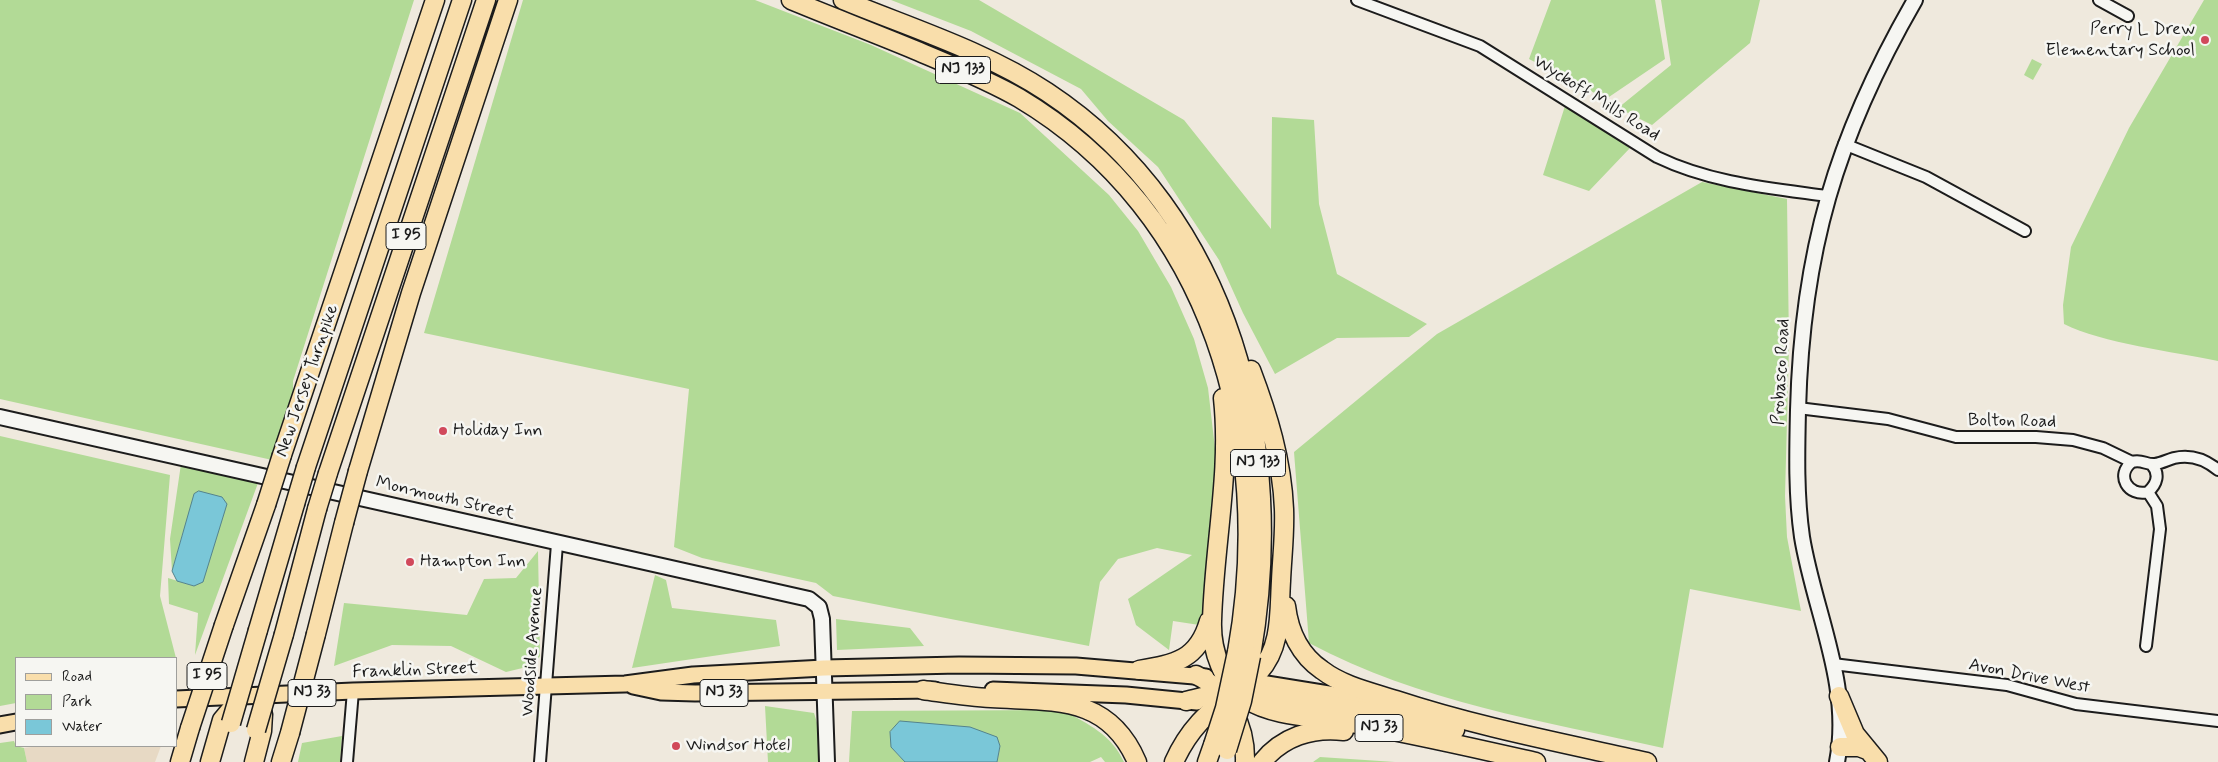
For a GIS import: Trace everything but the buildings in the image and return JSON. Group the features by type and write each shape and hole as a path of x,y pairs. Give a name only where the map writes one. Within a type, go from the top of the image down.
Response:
{"highway":[{"name":"New Jersey Turnpike","path":"180,760 435,0"},
{"name":"New Jersey Turnpike","path":"220,762 227,722 238,700 306,467 462,0"},
{"name":"I 95","path":"247,762 259,731 262,713 328,473 486,0"},
{"name":"I 95","path":"281,762 358,471 411,293 508,0"},
{"name":"NJ 133","path":"791,0 979,78 1019,98 1055,123 1105,164 1134,196 1168,243 1197,293 1226,368 1236,414 1243,461 1247,517 1242,701 1217,755"},
{"name":"NJ 133","path":"843,0 997,64 1035,85 1071,109 1120,152 1154,190 1179,226 1208,276 1225,316 1249,400 1258,456 1262,510 1259,602 1244,654"},
{"path":"1208,276 1230,312 1271,426 1282,482 1288,617 1295,639 1309,659 1321,670 1344,683 1444,716"},
{"path":"1139,670 1172,663 1192,653 1206,634 1212,611 1223,504 1225,416 1219,373 1197,293"},
{"path":"1174,762 1193,730 1231,693 1266,663 1277,635 1284,543"},
{"path":"1212,611 1214,647 1231,693 1242,734 1245,762"},
{"path":"1196,675 1231,693"},
{"path":"923,690 990,698 1054,700 1081,707 1115,729 1129,746 1137,762"},
{"path":"1186,700 1231,693 1263,695 1361,711 1516,744 1616,755"},
{"name":"NJ 33","path":"1231,693 1270,710 1394,731 1536,762"},
{"path":"1839,696 1856,734 1873,756"},
{"name":"NJ 33","path":"1444,716 1647,762"},
{"path":"210,762 227,722"},
{"path":"1262,762 1273,750 1294,737 1311,732 1330,730 1418,744 1487,751"},
{"path":"254,762 259,731"},
{"path":"287,762 290,733"},
{"path":"1839,755 1859,747 1873,756"}],"main road":[{"name":"NJ 33","path":"624,684 693,675 824,668 1017,664 1196,675"},
{"name":"NJ 33","path":"624,684 670,693 923,690 1068,692 1186,700"},
{"name":"Franklin Street","path":"178,699 353,691 624,684"},
{"name":"NJ 33","path":"1231,693 1358,698 1444,716"},
{"path":"0,725 15,722"}],"street":[{"name":"Wyckoff Mills Road","path":"1357,0 1480,46 1657,157 1676,166 1720,180 1827,196"},
{"name":"Probasco Road","path":"1839,755 1839,696 1799,519 1797,484 1801,345 1808,285 1827,196 1844,144 1867,91 1915,0"},
{"path":"2099,0 2128,16"},
{"path":"1844,144 1926,177 2025,231"},
{"name":"Bolton Road","path":"1798,408 1888,419 1962,437 2036,437 2073,440 2103,448 2132,462 2139,460 2152,465 2183,457 2192,457 2201,459 2218,470"},
{"name":"Monmouth Street","path":"0,417 813,601 819,607 821,615 827,762"},
{"path":"2132,462 2124,474 2126,486 2135,493 2148,492 2156,484 2157,478 2152,465"},
{"path":"2146,646 2160,529 2157,506 2148,492"},
{"name":"Woodside Avenue","path":"540,762 548,686 557,544"},
{"name":"Avon Drive West","path":"1833,664 2006,685 2076,704 2218,721"},
{"path":"347,762 353,691"}],"shaded area":[{"path":"161,747 155,762 27,762 24,748"}],"green space":[{"path":"0,0 414,0 293,381 294,450 290,464 0,399"},
{"path":"523,0 755,0 871,45 1020,113 1109,195 1138,231 1171,287 1194,339 1208,388 1219,483 1206,626 1173,621 1169,650 1136,625 1128,599 1192,555 1157,548 1118,559 1100,582 1089,646 833,596 816,583 702,558 674,547 689,389 424,333"},
{"path":"891,0 979,0 1184,120 1271,229 1272,117 1314,120 1319,204 1337,274 1427,324 1409,337 1337,338 1275,374 1243,313 1219,260 1158,167 1108,121 1081,89 971,31"},
{"path":"1551,0 1655,0 1665,59 1606,99 1529,59"},
{"path":"1661,0 1760,0 1750,43 1652,125 1618,108 1671,65"},
{"path":"2204,0 2218,0 2218,361 2118,342 2080,331 2064,324 2063,305 2071,247 2129,128"},
{"path":"2032,59 2042,64 2033,80 2024,75"},
{"path":"1565,106 1630,148 1589,191 1543,175"},
{"path":"1702,182 1787,199 1789,345 1785,496 1787,537 1801,611 1690,589 1663,748 1482,708 1438,695 1351,663 1309,643 1294,452 1437,334"},
{"path":"0,436 170,475 160,596 176,657 15,657 15,703 0,706"},
{"path":"181,464 258,483 195,655 198,613 169,604 168,578 194,586 183,532 172,571 170,539"},
{"path":"538,551 540,656 535,665 506,672 451,646 392,645 334,666 344,603 467,615 484,579 516,578"},
{"path":"655,575 666,580 672,608 776,620 780,646 632,668"},
{"path":"836,619 910,628 924,646 837,650"},
{"path":"765,706 814,713 818,726 820,762 768,762"},
{"path":"1063,710 1106,737 1119,752 1124,762 1105,762 1101,757 1090,762 997,762 1000,746 891,747 905,762 849,762 852,711"},
{"path":"342,736 340,762 298,762 302,743"},
{"path":"14,741 15,747 24,748 27,762 0,762 0,743"},
{"path":"1320,757 1395,762 1313,762"}],"water":[{"path":"199,491 222,497 227,504 203,582 194,586 177,581 172,571 194,494"},
{"path":"900,721 970,727 997,737 1000,746 997,762 905,762 891,747 890,732"}],"place":[{"name":"Perry L Drew Elementary School","path":"2205,40"},
{"name":"Holiday Inn","path":"443,431"},
{"name":"Hampton Inn","path":"410,562"},
{"name":"Windsor Hotel","path":"676,746"}]}
